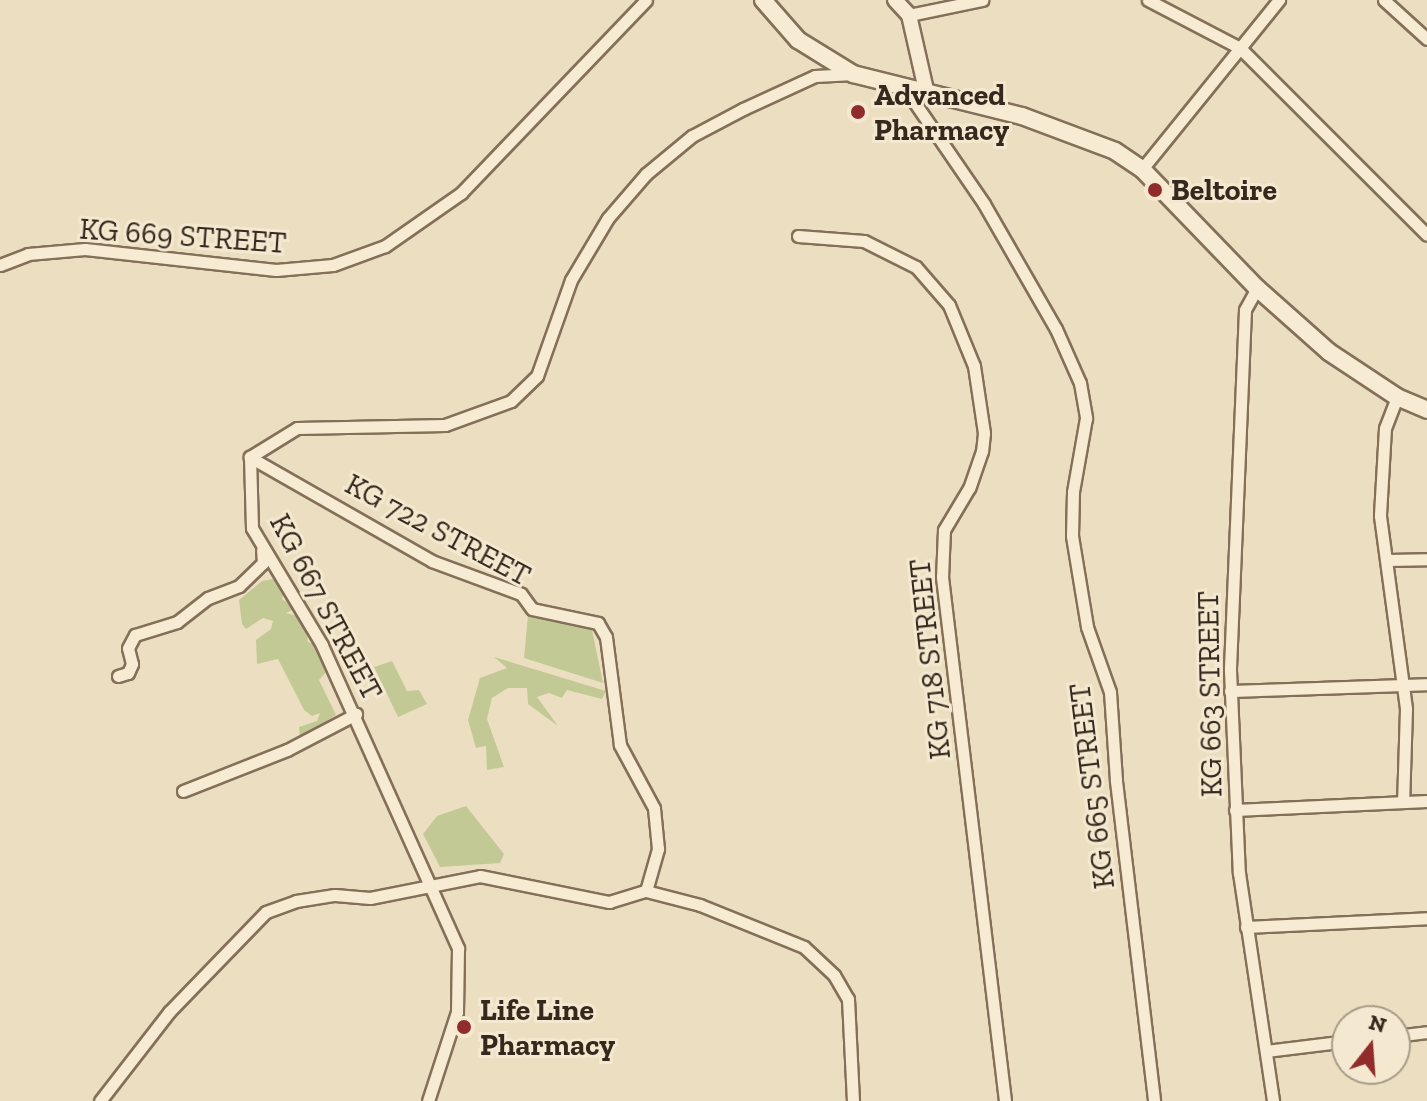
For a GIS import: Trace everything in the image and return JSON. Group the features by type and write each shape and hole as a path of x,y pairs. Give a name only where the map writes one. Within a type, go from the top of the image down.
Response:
{"main road":[{"path":"763,0 798,40 853,74 1077,133 1142,169 1257,288 1329,352 1397,397 1427,410"}],"street":[{"name":"KG 669 STREET","path":"0,265 28,254 85,249 276,270 333,265 385,246 461,193 646,0"},
{"path":"895,0 909,15 927,94"},
{"path":"909,15 982,0"},
{"path":"1148,0 1240,48 1427,235"},
{"path":"1142,169 1279,0"},
{"path":"1384,0 1427,39"},
{"path":"250,457 297,428 445,425 511,401 537,376 567,289 593,243 646,174 692,136 743,109 815,76 853,74"},
{"name":"KG 665 STREET","path":"904,87 984,204 1056,329 1080,383 1086,418 1074,478 1072,536 1087,627 1110,692 1154,1101"},
{"name":"KG 718 STREET","path":"798,236 864,241 916,267 949,305 974,366 984,433 982,451 969,488 944,530 942,577 1005,1101"},
{"name":"KG 663 STREET","path":"1257,288 1245,310 1230,691 1235,810 1246,927 1273,1101"},
{"path":"1397,397 1387,418 1381,477 1382,537 1388,560 1404,685 1403,802"},
{"name":"KG 667 STREET","path":"250,457 252,528 322,645 356,714 458,948 457,1012 428,1101"},
{"name":"KG 722 STREET","path":"250,457 432,561 521,594 532,609 598,623 606,637 620,745 654,808 658,849 646,891"},
{"path":"118,676 128,673 132,664 128,648 135,635 177,622 208,598 239,586 263,563 252,528"},
{"path":"1388,560 1427,559"},
{"path":"1230,691 1427,684"},
{"path":"183,791 287,750 356,714"},
{"path":"1235,810 1427,801"},
{"path":"100,1101 169,1012 266,912 296,901 335,895 370,898 432,883 480,876 609,902 646,891 700,905 804,947 834,975 848,999 853,1101"},
{"path":"1246,927 1427,918"},
{"path":"1266,1051 1331,1043"}],"green space":[{"path":"274,579 287,583 282,599 296,608 286,613 305,618 308,642 322,646 320,658 329,669 319,680 336,715 300,738 299,727 317,721 320,713 312,716 304,710 278,659 257,664 256,640 271,629 273,621 263,618 246,629 242,624 239,600 262,581"},
{"path":"528,615 592,630 603,683 524,658"},
{"path":"494,657 606,691 602,699 567,690 562,698 549,693 537,697 558,726 528,704 527,688 508,688 492,698 487,719 504,767 487,770 486,746 476,748 468,720 480,678 507,668"},
{"path":"392,661 407,691 419,690 427,704 398,717 374,667"},
{"path":"466,806 504,854 500,863 440,867 423,834 437,816"}],"place":[{"name":"Advanced Pharmacy","path":"858,112"},
{"name":"Beltoire","path":"1155,190"},
{"name":"Life Line Pharmacy","path":"464,1027"}]}
